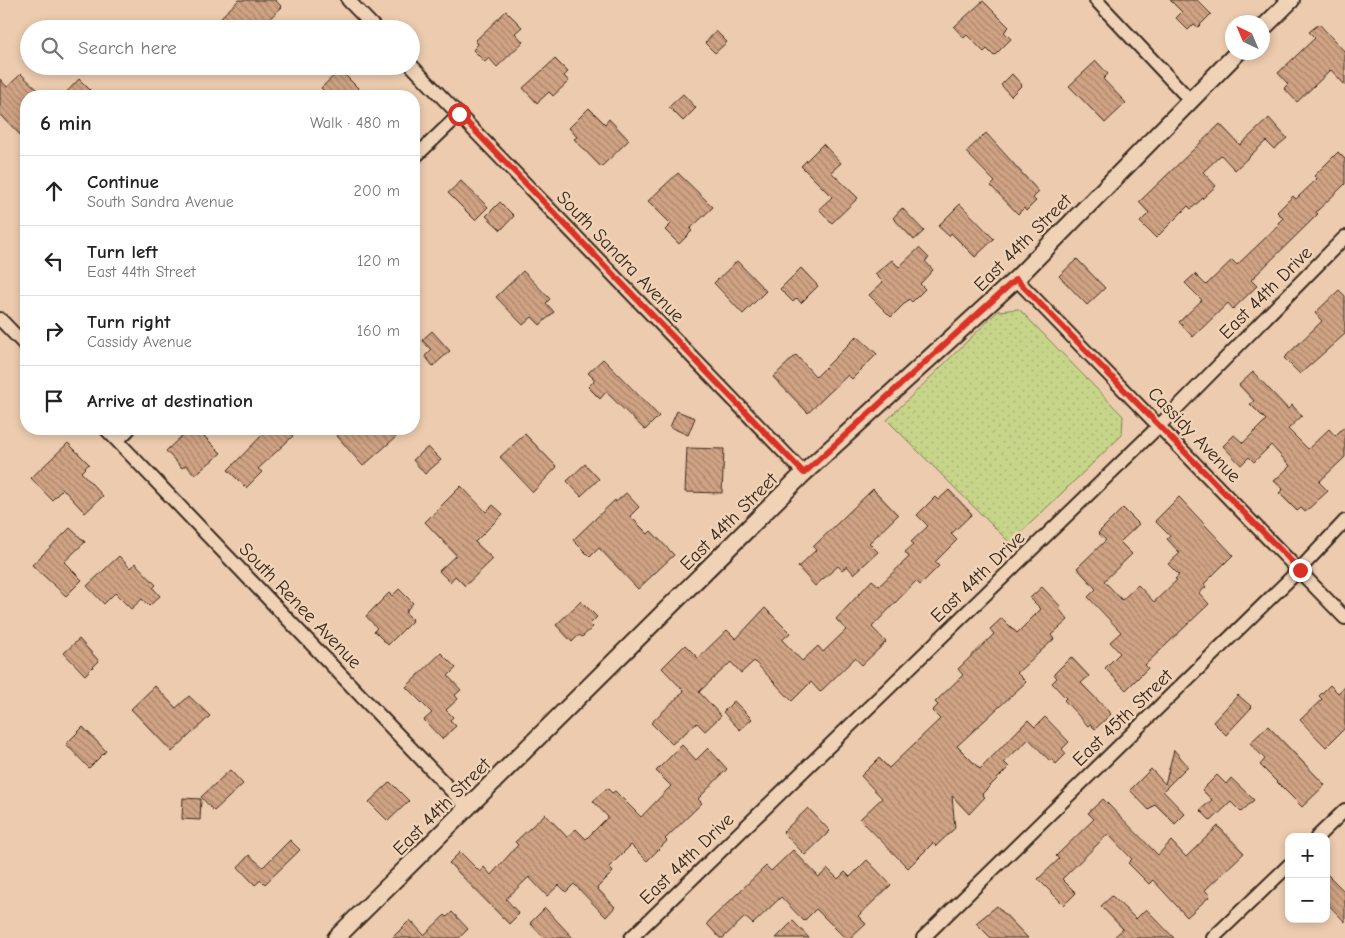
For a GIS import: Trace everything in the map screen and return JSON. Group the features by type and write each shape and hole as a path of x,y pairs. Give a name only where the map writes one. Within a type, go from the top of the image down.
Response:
{"street":[{"path":"348,0 367,20"},
{"path":"1096,0 1190,100"},
{"path":"1270,20 1291,0"},
{"name":"East 44th Street","path":"336,938 804,473 1016,279 1230,60"},
{"name":"South Sandra Avenue","path":"420,74 804,473"},
{"path":"420,152 459,114"},
{"name":"East 44th Drive","path":"631,938 1160,425 1345,237"},
{"name":"Cassidy Avenue","path":"1016,279 1160,425 1345,618"},
{"path":"0,319 20,340"},
{"name":"South Renee Avenue","path":"113,435 468,808"},
{"path":"118,440 123,435"},
{"name":"East 45th Street","path":"923,938 1300,570 1345,521"},
{"path":"1321,833 1345,810"},
{"path":"1213,938 1285,868"}],"green space":[{"path":"1019,309 1123,416 1122,435 1010,543 887,420 998,311"}],"building":[{"path":"239,0 275,0 282,7 268,20 224,20 221,17"},
{"path":"1170,0 1197,0 1211,14 1198,27 1194,24 1188,30 1176,18 1182,12"},
{"path":"983,1 1009,27 1004,32 1011,39 994,56 987,49 984,52 967,35 964,38 954,27"},
{"path":"506,11 522,27 515,33 523,42 497,67 489,58 485,62 473,50 478,44 475,41"},
{"path":"1319,24 1345,52 1345,85 1331,70 1297,102 1284,88 1288,84 1278,73 1315,38 1309,32"},
{"path":"716,31 727,42 715,53 705,43"},
{"path":"555,59 568,72 564,76 569,81 553,96 549,92 537,103 523,88"},
{"path":"1096,61 1108,74 1103,79 1126,103 1105,123 1069,86"},
{"path":"1012,74 1022,85 1011,96 1001,85"},
{"path":"22,75 38,90 20,90 20,135 0,114 0,79 7,87"},
{"path":"335,75 345,75 360,90 323,90 321,88"},
{"path":"79,79 90,90 69,90"},
{"path":"683,94 696,108 683,121 669,107"},
{"path":"589,108 605,124 609,119 629,140 601,167 574,139 577,137 569,128"},
{"path":"1269,118 1287,138 1274,149 1266,141 1235,170 1221,155 1203,172 1216,186 1191,209 1188,206 1156,238 1140,222 1149,213 1139,202 1220,124 1240,145"},
{"path":"986,133 1039,192 1033,198 1036,201 1026,211 1024,208 1018,214 991,186 995,182 966,152"},
{"path":"823,144 841,163 831,172 858,198 832,223 819,209 832,197 801,166"},
{"path":"1338,152 1345,159 1345,184 1316,212 1318,214 1251,280 1257,286 1233,309 1228,303 1193,337 1179,322 1202,300 1185,283 1195,274 1206,285 1232,260 1237,265 1279,225 1278,223 1283,218 1277,212 1293,196 1296,199 1317,179 1314,176"},
{"path":"678,173 713,207 690,229 692,231 679,244 665,230 671,224 648,201"},
{"path":"461,181 488,207 475,220 448,193"},
{"path":"500,202 514,216 501,230 486,216"},
{"path":"960,204 994,239 975,257 951,233 949,236 938,226"},
{"path":"902,208 924,231 914,240 893,218"},
{"path":"919,248 929,258 925,261 933,270 920,284 925,289 912,302 909,299 891,317 869,295 883,282 875,274 892,260 899,267"},
{"path":"1077,259 1105,288 1087,305 1059,276"},
{"path":"737,261 766,291 743,314 714,283"},
{"path":"801,268 818,286 801,303 797,298 793,302 780,289"},
{"path":"523,271 550,299 546,303 554,312 540,325 532,317 523,325 496,297"},
{"path":"1339,290 1345,296 1345,334 1300,374 1284,358 1322,321 1315,313"},
{"path":"432,331 450,351 433,366 425,356 431,350 422,340"},
{"path":"857,336 877,354 852,379 848,375 808,413 773,377 796,355 816,377"},
{"path":"603,359 659,416 645,430 606,392 600,399 588,387 595,380 588,373"},
{"path":"1253,372 1288,409 1292,405 1302,416 1288,429 1308,449 1329,429 1335,436 1345,426 1345,457 1319,482 1328,491 1305,512 1301,508 1297,511 1279,493 1283,489 1274,481 1290,466 1271,445 1254,462 1249,457 1241,465 1223,446 1234,435 1243,443 1266,420 1250,404 1254,401 1239,385"},
{"path":"677,411 695,418 688,435 670,427"},
{"path":"525,434 557,467 533,492 500,457"},
{"path":"183,435 203,435 221,453 195,475 186,465 182,468 166,451"},
{"path":"262,435 293,436 258,469 262,472 246,488 228,470"},
{"path":"394,435 396,437 363,466 337,436"},
{"path":"68,443 89,464 81,472 103,496 85,513 63,489 52,500 31,478"},
{"path":"428,447 441,460 425,474 413,460"},
{"path":"687,448 724,449 722,493 685,492"},
{"path":"585,464 599,479 581,496 567,481"},
{"path":"461,486 486,512 493,505 503,514 475,542 493,559 465,586 455,576 450,582 439,571 456,555 425,522"},
{"path":"873,489 898,515 869,543 878,552 854,574 847,566 842,570 838,566 815,586 798,567 816,550 813,547"},
{"path":"949,490 972,514 951,534 957,540 935,562 939,566 920,585 916,581 872,627 886,642 862,665 855,658 820,692 811,682 792,701 754,661 741,673 731,662 699,692 721,716 705,731 697,723 672,744 651,723 684,691 662,668 685,645 698,658 727,630 736,639 765,608 790,633 782,640 802,661 818,646 823,652 846,630 836,619 872,580 879,586 909,557 905,552 914,544 911,542 928,526 917,515 935,497 938,500"},
{"path":"626,493 639,507 630,516 648,534 651,531 674,555 638,589 599,548 590,557 573,540 615,500 616,502"},
{"path":"1179,497 1233,555 1204,584 1206,587 1199,593 1209,604 1145,665 1148,668 1126,690 1105,668 1120,653 1110,642 1121,632 1088,597 1096,589 1077,568 1106,540 1098,533 1123,508 1139,524 1120,542 1132,554 1104,581 1122,600 1138,585 1154,602 1177,580 1175,579 1179,575 1168,564 1180,553 1167,539 1170,536 1155,521"},
{"path":"70,528 85,542 64,562 82,580 66,596 32,565"},
{"path":"119,556 130,568 135,563 156,585 153,588 160,596 149,606 142,599 131,609 115,593 104,604 87,586"},
{"path":"1042,587 1061,607 1059,609 1068,620 1051,635 1054,639 1017,673 1026,682 957,746 980,769 1028,720 1035,727 1045,717 1069,742 1062,749 1066,754 1056,764 1051,759 1050,761 1029,739 1004,762 1009,767 982,794 985,797 969,814 952,796 955,828 936,846 933,843 908,868 860,819 882,798 861,776 879,758 889,768 940,719 932,711 938,705 935,702 963,675 958,669 994,634 990,629 1002,618 1017,633 1041,609 1030,598"},
{"path":"399,589 413,603 405,612 413,620 388,645 374,631 377,628 366,616 389,593 392,596"},
{"path":"581,601 597,617 590,624 593,627 582,637 579,635 572,642 556,625"},
{"path":"79,639 99,661 85,675 64,653"},
{"path":"441,653 456,668 448,676 461,690 455,695 458,699 446,710 453,717 450,720 456,726 442,739 424,720 432,713 406,687"},
{"path":"1071,657 1089,676 1081,683 1111,714 1095,729 1090,724 1088,726 1064,700 1066,698 1052,683 1057,678 1054,674"},
{"path":"1330,685 1338,693 1345,687 1345,728 1326,747 1300,720 1322,699 1319,696"},
{"path":"155,686 176,708 189,696 210,716 172,752 131,709"},
{"path":"1238,695 1252,707 1226,735 1213,722"},
{"path":"734,701 752,719 740,730 723,712"},
{"path":"1268,726 1325,785 1302,807 1260,765 1265,759 1250,743"},
{"path":"83,727 106,751 89,768 66,744"},
{"path":"682,745 696,760 708,748 727,769 698,799 702,803 665,839 667,841 647,861 631,845 609,867 613,872 597,888 615,907 606,917 574,884 566,892 559,885 547,896 529,877 506,899 519,914 509,924 449,863 460,852 480,872 484,867 491,875 518,845 515,842 545,814 567,837 576,829 586,839 608,817 593,801 607,788 612,793 615,791 641,817 671,786 656,771"},
{"path":"1174,750 1188,766 1163,791 1185,814 1175,824 1155,804 1149,810 1130,790 1151,769 1165,784"},
{"path":"230,770 243,784 214,811 201,797"},
{"path":"1217,775 1226,784 1231,778 1254,800 1241,812 1231,802 1211,821 1200,810 1212,800 1202,790"},
{"path":"390,782 409,801 388,821 369,802"},
{"path":"183,798 201,799 200,820 182,819"},
{"path":"1103,799 1158,855 1171,841 1186,857 1218,826 1244,853 1205,890 1210,896 1187,917 1153,880 1149,884 1128,863 1132,859 1108,834 1062,879 1076,893 1064,905 1038,879 1059,859 1056,856 1094,819 1088,813"},
{"path":"808,808 830,831 805,855 783,832"},
{"path":"290,840 300,850 265,884 261,880 255,885 238,867 249,855 263,867"},
{"path":"793,850 819,877 828,869 838,879 845,872 850,877 867,860 891,885 858,916 866,924 851,938 845,938 816,909 804,921 781,897 753,924 745,917 723,938 720,938 707,924 709,921 766,866 771,871"},
{"path":"1330,877 1345,892 1345,922 1330,906"},
{"path":"1112,896 1136,919 1146,909 1174,938 1113,938 1123,929 1101,906"},
{"path":"997,906 1028,938 991,938 976,923"},
{"path":"545,908 573,938 544,938 530,923"},
{"path":"452,912 468,929 459,938 392,938 410,920 424,935 445,915 447,917"},
{"path":"793,921 809,938 776,938"}],"route":[{"path":"459,114 804,473 1016,279 1300,570"}]}
